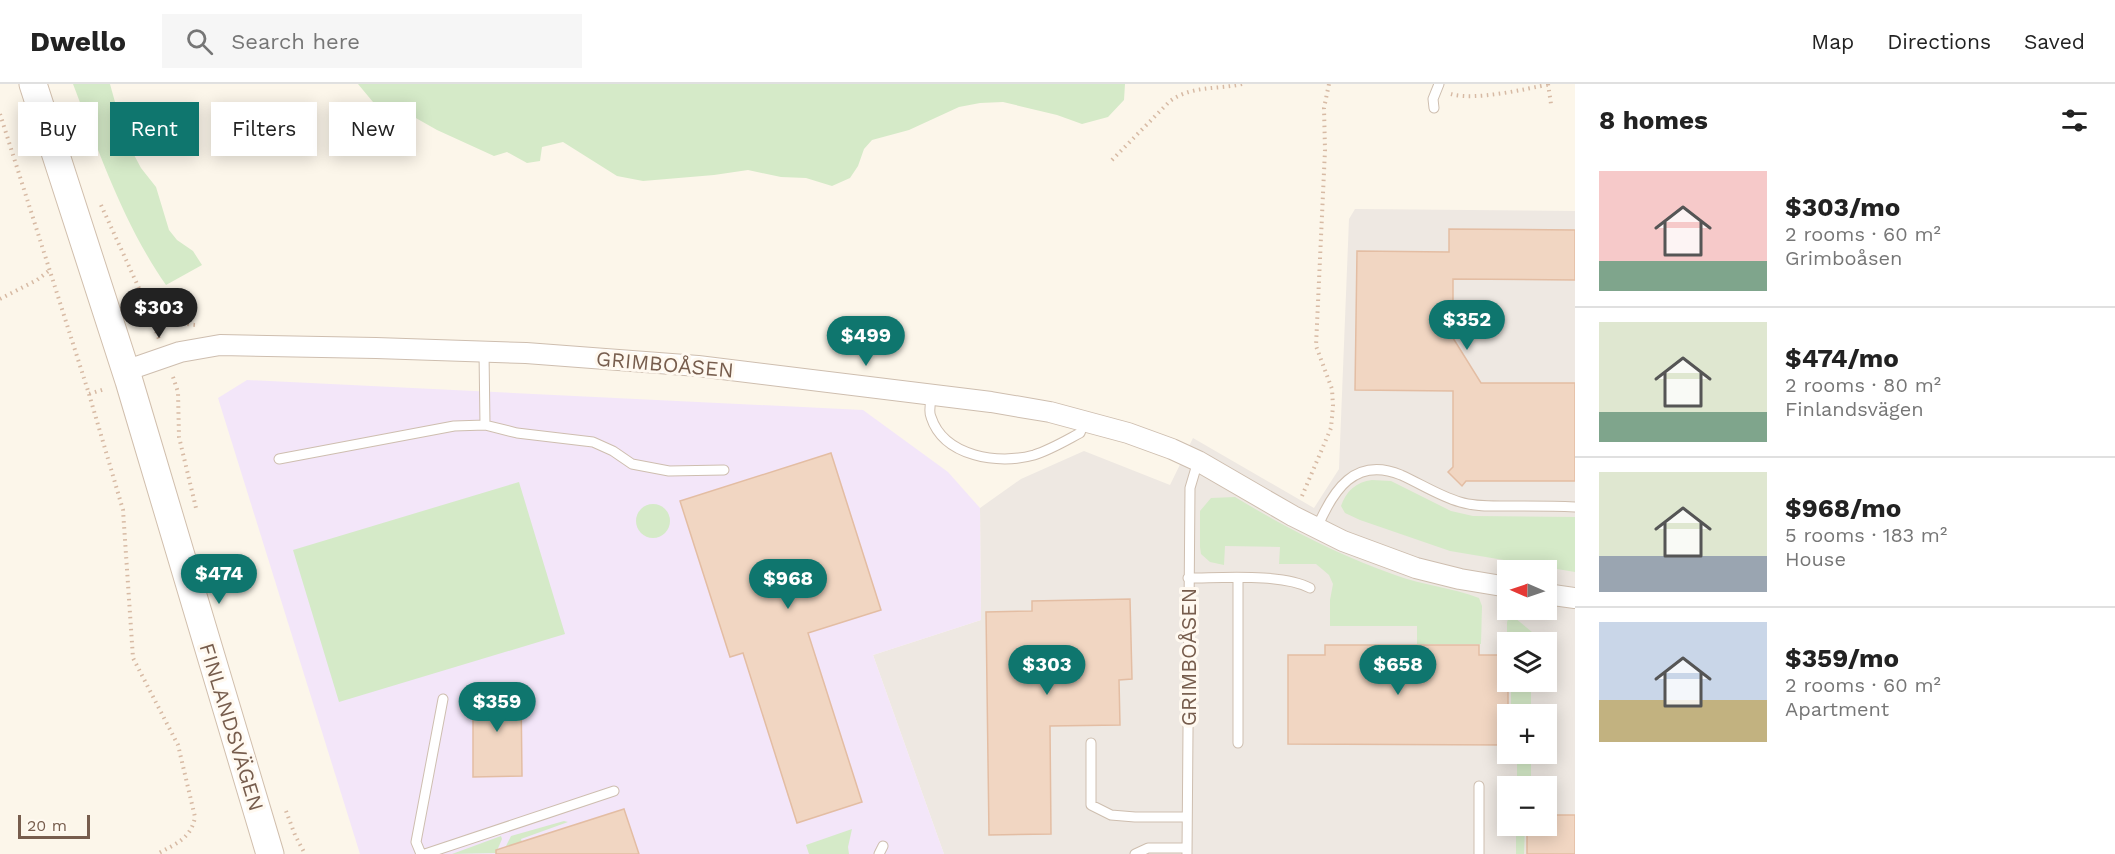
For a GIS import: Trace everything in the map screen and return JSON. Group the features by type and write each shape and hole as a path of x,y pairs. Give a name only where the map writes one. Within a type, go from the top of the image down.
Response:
{"street":[{"name":"FINLANDSVÄGEN","path":"33,84 125,370 270,854"},
{"name":"GRIMBOÅSEN","path":"125,370 189,349 220,345 526,353 698,366 932,394 1050,412 1128,433 1172,449 1343,541 1416,568 1497,585"},
{"path":"1557,596 1575,598"}],"lane":[{"path":"1434,108 1433,99 1437,87"},
{"path":"484,352 485,425"},
{"path":"932,394 930,415 934,425 959,450 981,457 1007,459 1033,455 1080,434 1085,420"},
{"path":"279,459 454,426 485,425 517,433 593,442 613,451 632,464 669,471 724,470"},
{"name":"GRIMBOÅSEN","path":"1187,851 1190,488 1198,461"},
{"path":"1317,528 1325,510 1345,482 1355,473 1368,470 1387,470 1460,502 1479,506 1575,507"},
{"path":"1188,578 1290,581 1310,588"},
{"path":"1238,578 1238,743"},
{"path":"421,854 416,842 443,699"},
{"path":"1091,743 1091,805 1111,815 1187,817"},
{"path":"1479,786 1479,854"},
{"path":"425,854 614,791"},
{"path":"1135,854 1148,848 1187,851"}],"path":[{"path":"1112,160 1170,101 1180,94 1191,90 1219,89 1242,84"},
{"path":"1301,498 1331,428 1333,406 1332,389 1316,346 1325,150 1323,108 1329,84"},
{"path":"1437,87 1457,96 1489,95 1549,84 1551,104"},
{"path":"0,114 89,394 123,510 133,658 178,745 195,817 193,828 186,837 157,854"},
{"path":"0,299 37,280 50,270"},
{"path":"89,394 97,391"}],"shaded area":[{"path":"1355,209 1575,211 1575,854 944,854 873,655 981,620 980,508 1021,479 1084,451 1170,485 1193,438 1314,508 1339,469 1349,219"},
{"path":"247,380 863,410 948,472 980,508 981,620 873,655 944,854 360,854 218,398"}],"green space":[{"path":"73,84 110,84 115,102 110,102 110,156 135,156 156,187 169,230 177,240 193,251 202,265 166,285 137,238 98,149 98,102 80,102"},
{"path":"358,84 1125,84 1124,100 1108,117 1082,124 1057,115 1003,102 959,107 909,130 872,140 864,149 858,166 850,178 832,186 806,178 781,177 748,170 643,181 617,176 563,142 542,147 540,161 527,163 507,152 494,156 437,130 416,118 416,102 373,102"},
{"path":"1372,480 1391,481 1451,511 1473,516 1575,517 1575,572 1557,569 1557,560 1504,560 1450,551 1360,520 1345,513 1341,506 1349,492 1361,483"},
{"path":"519,482 565,634 339,702 293,550"},
{"path":"1235,497 1293,530 1354,559 1405,578 1479,598 1482,606 1481,644 1417,644 1417,626 1330,626 1330,600 1333,584 1329,575 1316,564 1279,564 1280,547 1225,546 1224,565 1210,562 1201,554 1200,511 1211,498"},
{"path":"653,504 665,509 670,521 665,533 653,538 641,533 636,521 641,509"},
{"path":"1508,620 1517,620 1532,632 1507,632"},
{"path":"1511,692 1531,692 1531,704 1511,704"},
{"path":"1517,764 1531,764 1531,776 1517,776"},
{"path":"564,821 568,822 521,839 526,854 503,852 511,836"},
{"path":"852,829 848,847 849,854 809,854 806,845"},
{"path":"501,836 502,839 496,853 452,854"},
{"path":"1516,836 1525,836 1524,854 1516,854"}],"building":[{"path":"1449,229 1575,230 1575,280 1453,279 1453,338 1481,383 1575,383 1575,481 1466,481 1462,486 1448,472 1453,467 1453,391 1355,390 1357,251 1449,252"},
{"path":"831,453 881,610 808,633 862,802 797,823 743,653 730,657 680,501"},
{"path":"1130,599 1132,679 1119,680 1120,725 1050,726 1051,834 989,835 986,612 1032,611 1032,601"},
{"path":"1325,645 1479,645 1479,655 1497,655 1497,692 1508,692 1508,704 1497,704 1497,745 1288,744 1288,655 1325,655"},
{"path":"473,690 521,690 522,776 473,777"},
{"path":"624,809 639,854 496,854 496,850"},
{"path":"1557,815 1575,815 1575,854 1527,854 1527,836 1557,836"}]}
